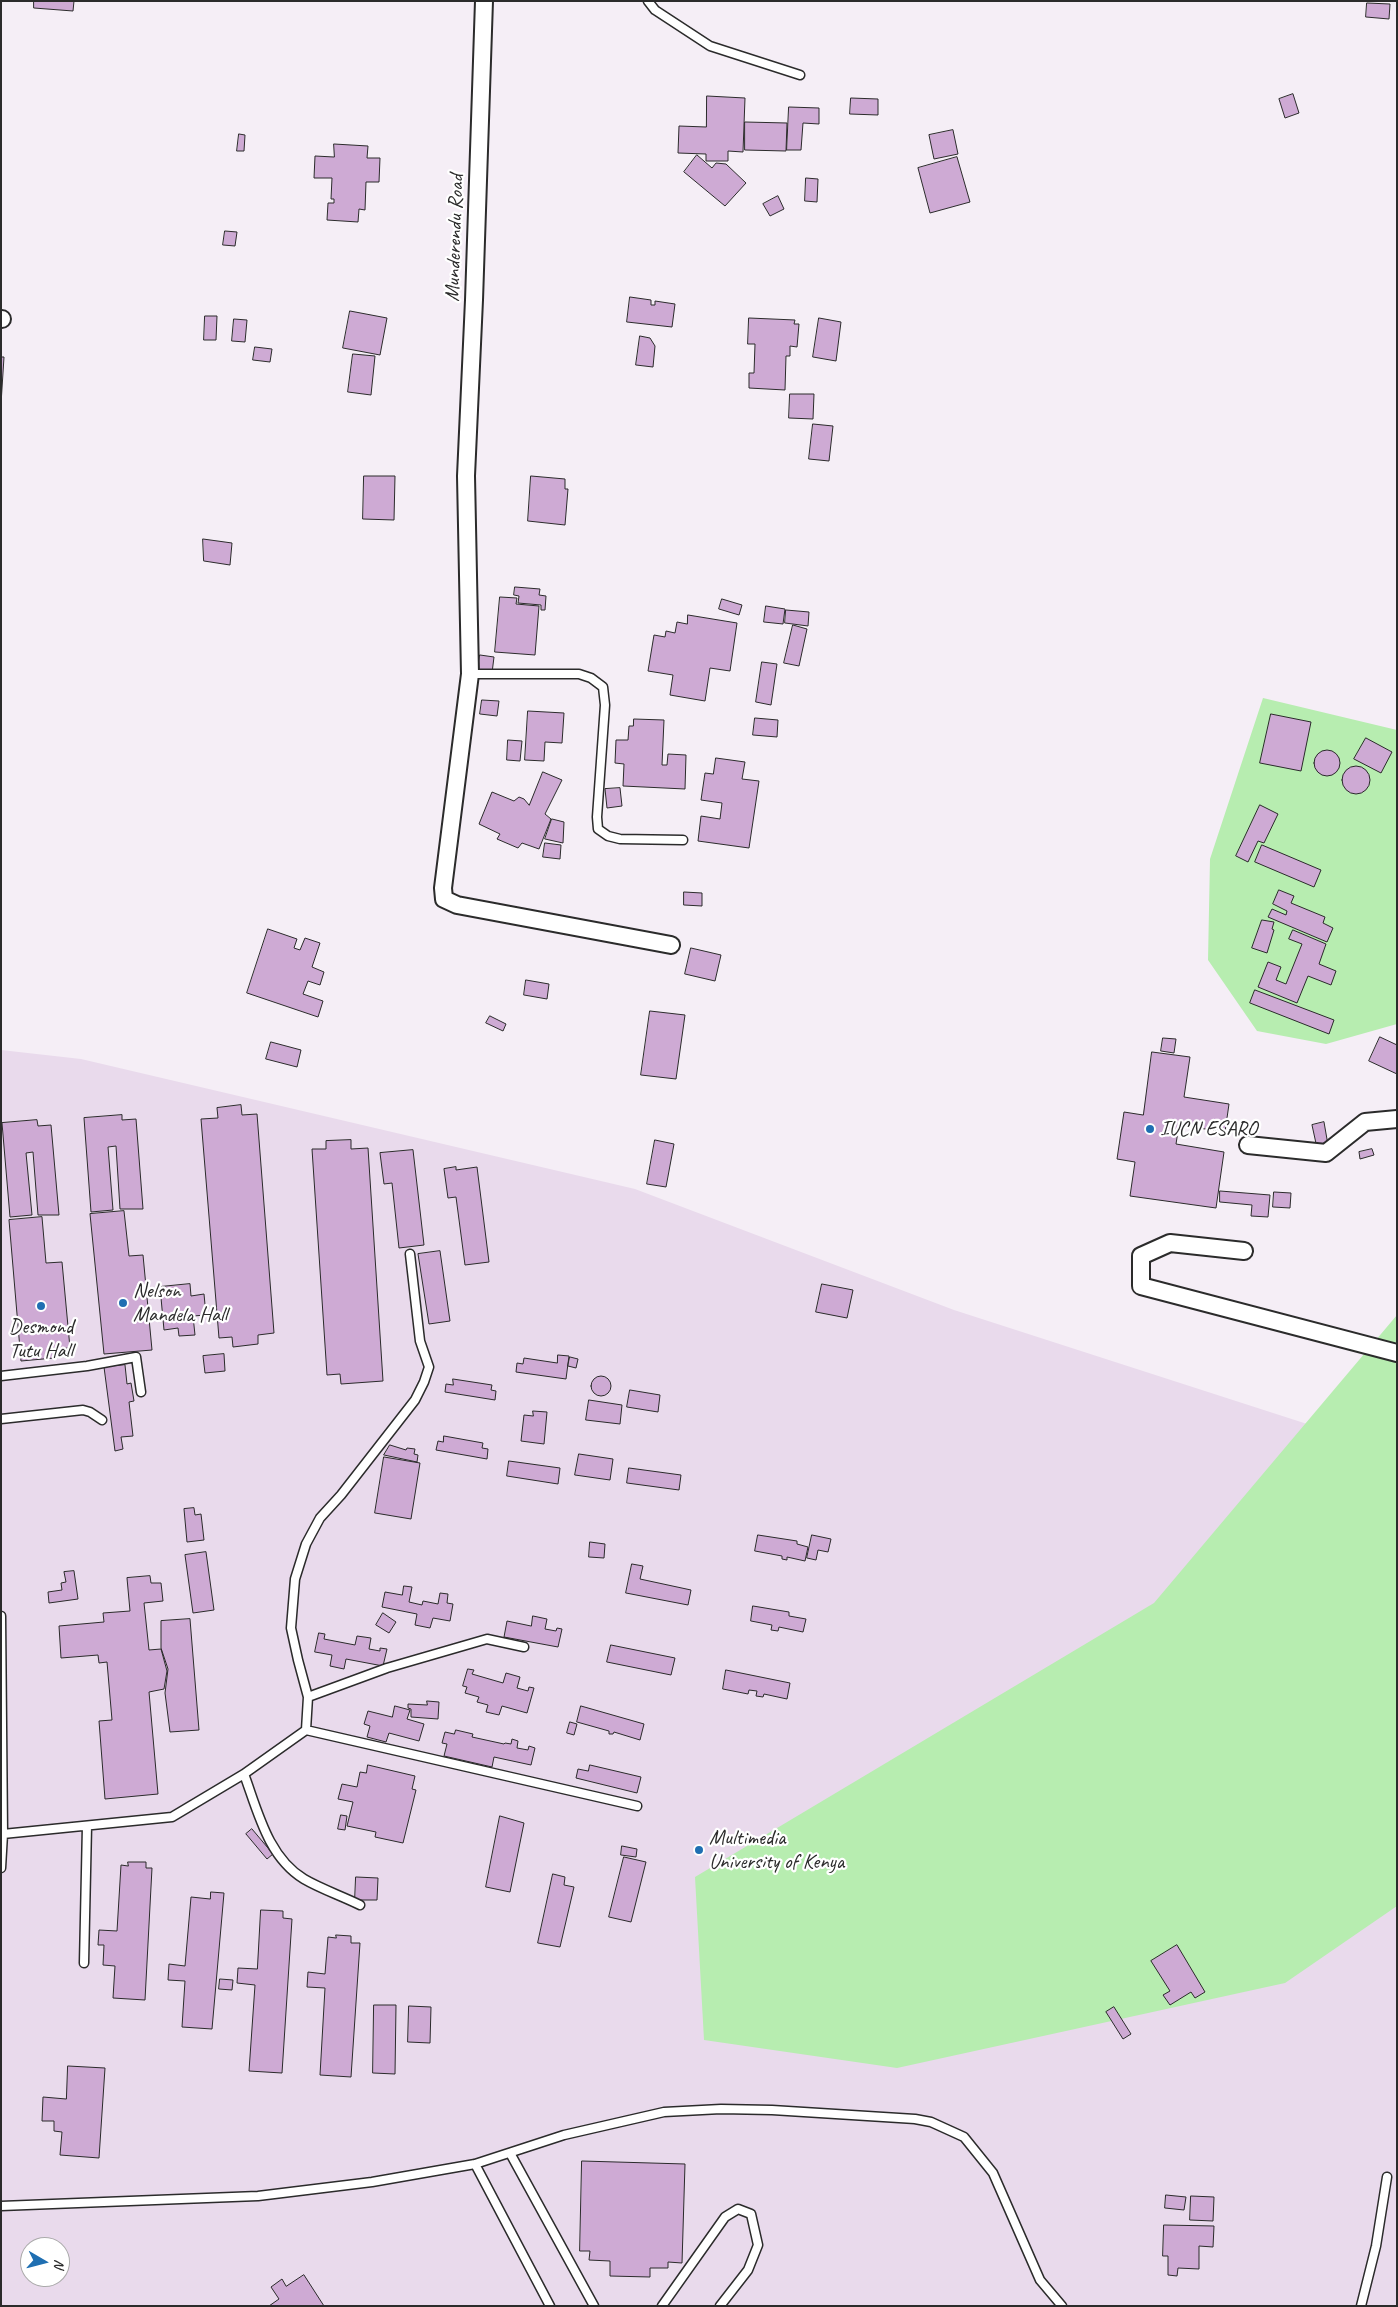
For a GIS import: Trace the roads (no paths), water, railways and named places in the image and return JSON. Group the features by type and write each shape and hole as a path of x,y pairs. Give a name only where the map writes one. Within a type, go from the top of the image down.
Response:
{"street":[{"name":"Munderendu Road","path":"484,1 475,290 466,476 470,674 443,888 444,898 457,905 671,945"},
{"path":"1248,1145 1326,1153 1365,1122 1397,1119"},
{"path":"1244,1251 1170,1243 1142,1256 1142,1286 1397,1353"}],"lane":[{"path":"648,1 655,10 710,46 800,75"},
{"path":"470,674 578,674 591,678 603,687 605,705 597,817 598,829 608,836 620,838 683,840"},
{"path":"306,1730 308,1697 292,1628 295,1579 306,1544 320,1518 415,1400 424,1382 429,1367 420,1341 410,1254"},
{"path":"1,1376 87,1366 136,1356 141,1392"},
{"path":"1,1419 83,1410 102,1420"},
{"path":"1,1616 3,1834 1,1868"},
{"path":"308,1697 387,1668 487,1639 524,1647"},
{"path":"3,1834 172,1817 244,1774 306,1730 637,1806"},
{"path":"244,1774 270,1843 285,1862 304,1878 360,1905"},
{"path":"84,1963 87,1826"},
{"path":"1,2206 258,2196 372,2182 475,2164 564,2135 664,2112 721,2109 772,2110 916,2119 931,2122 964,2137 992,2173 1040,2280 1062,2306"},
{"path":"510,2153 594,2306"},
{"path":"475,2164 550,2306"},
{"path":"1361,2306 1376,2246 1387,2177"},
{"path":"662,2306 725,2217 738,2209 751,2214 758,2245 748,2270 720,2306"}],"place":[{"name":"IUCN ESARO","path":"1150,1129"},
{"name":"Nelson Mandela Hall","path":"123,1303"},
{"name":"Desmond Tutu Hall","path":"41,1306"},
{"name":"Multimedia University of Kenya","path":"699,1850"}]}
